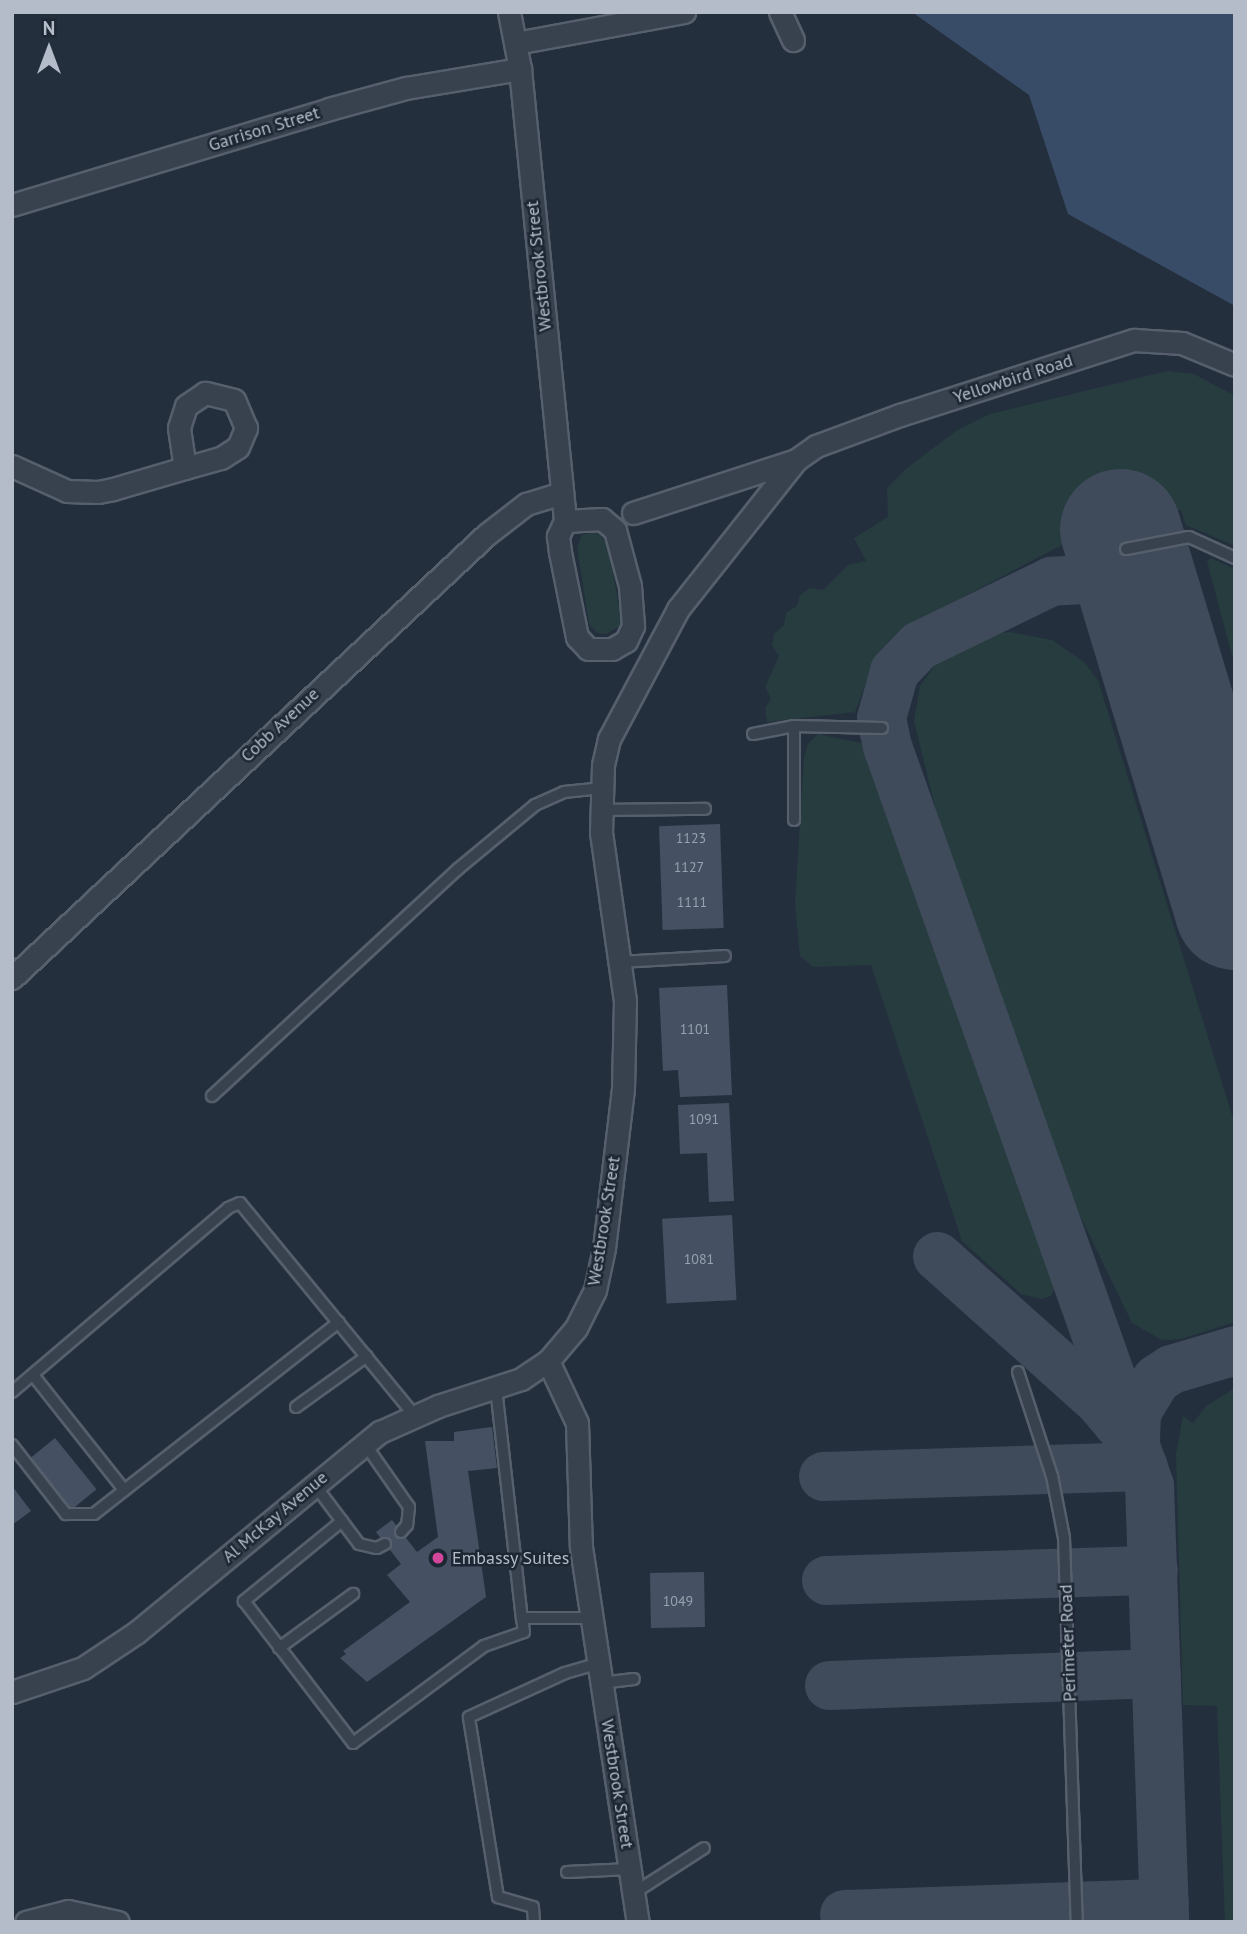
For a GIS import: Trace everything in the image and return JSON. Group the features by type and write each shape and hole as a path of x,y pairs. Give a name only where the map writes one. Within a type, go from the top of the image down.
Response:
{"street":[{"name":"Westbrook Street","path":"509,12 520,69 565,521 558,536 577,637 598,651 626,641"},
{"path":"516,43 684,12"},
{"path":"780,12 793,40"},
{"name":"Garrison Street","path":"12,205 329,108 406,88 520,69"},
{"name":"Yellowbird Road","path":"643,668 678,609 796,460 816,446 900,415 1134,340 1182,343 1235,365"},
{"name":"Yellowbird Road","path":"633,513 796,460"},
{"path":"12,466 52,486 82,493 186,468"},
{"name":"Cobb Avenue","path":"12,978 486,535 526,504 562,493"},
{"path":"565,521 602,519 615,530 633,609 626,641 643,668"},
{"name":"Westbrook Street","path":"638,1922 599,1674 577,1505 577,1423 548,1361 576,1328 595,1290 604,1248 623,1089 625,1002 601,810 601,788 609,739 643,668"},
{"name":"Al McKay Avenue","path":"12,1692 83,1668 136,1632 365,1444 414,1415 496,1388 548,1361"},
{"path":"26,1922 68,1911 118,1922"}],"lane":[{"path":"1126,549 1189,537 1235,558"},
{"path":"794,726 794,820"},
{"path":"753,734 794,726 882,729"},
{"path":"212,1096 458,869 535,805 564,792 601,788"},
{"path":"601,810 705,809"},
{"path":"620,961 725,956"},
{"path":"12,1392 228,1208 240,1203 414,1415"},
{"path":"12,1445 66,1514 94,1514 339,1322"},
{"path":"296,1407 367,1356"},
{"name":"Perimeter Road","path":"1017,1372 1052,1476 1065,1538 1077,1922"},
{"path":"33,1375 124,1490"},
{"path":"342,1521 244,1601 353,1743 484,1646 524,1632 496,1388"},
{"path":"365,1444 410,1507 407,1525 401,1532"},
{"path":"314,1484 359,1544 377,1548 385,1544"},
{"path":"279,1648 352,1594"},
{"path":"522,1618 591,1618"},
{"path":"534,1922 533,1907 498,1897 469,1717 565,1673 634,1679"},
{"path":"634,1893 704,1848"},
{"path":"567,1872 630,1869"}],"green space":[{"path":"1167,371 1194,374 1235,396 1235,546 1186,525 1181,510 1060,546 902,629 874,661 855,712 767,722 765,709 771,698 765,687 779,656 772,645 774,634 784,625 786,613 797,606 800,595 810,588 823,590 848,565 866,561 854,538 888,517 887,488 907,468 956,431 990,414"},
{"path":"595,532 608,542 622,625 606,634 597,633 589,624 577,547 582,535"},
{"path":"1211,558 1235,569 1235,667 1207,561"},
{"path":"1009,632 1052,640 1084,662 1098,680 1235,1125 1235,1322 1181,1339 1162,1340 1132,1323 1070,1195 945,847 914,721 920,686 940,658 982,635"},
{"path":"818,734 865,744 1053,1265 1056,1287 1051,1296 1041,1299 1021,1294 962,1241 871,965 813,967 800,956 795,904 804,758 808,744"},
{"path":"1235,1388 1235,1922 1225,1922 1217,1706 1183,1705 1176,1455 1183,1416 1193,1423 1206,1406"}],"water":[{"path":"912,12 1235,12 1235,306 1068,214 1029,95"}],"building":[{"path":"720,824 724,928 663,930 659,826"},
{"path":"727,985 732,1095 680,1097 678,1070 663,1071 659,988"},
{"path":"729,1103 734,1201 709,1202 707,1153 680,1154 678,1105"},
{"path":"732,1215 736,1300 667,1304 662,1219"},
{"name":"Embassy Suites","path":"492,1427 497,1468 468,1471 486,1597 367,1682 340,1658 346,1654 343,1651 410,1602 387,1575 401,1564 376,1532 392,1520 417,1552 438,1537 425,1441 454,1441 454,1432"},
{"path":"55,1438 97,1489 72,1509 30,1458"},
{"path":"12,1486 31,1511 12,1525"},
{"path":"704,1572 705,1627 651,1628 650,1573"}],"taxiway":[{"path":"1155,645 1138,613 1116,592 1084,579 1051,581 919,645 894,671 881,718 887,746 1149,1485 1164,1922"},
{"path":"937,1256 1099,1401 1126,1433"},
{"path":"1135,1440 1136,1412 1156,1379 1171,1369 1235,1350"},
{"path":"823,1476 1143,1466"},
{"path":"826,1580 1153,1570"},
{"path":"829,1685 1156,1673"},
{"path":"844,1914 1164,1903"}],"runway":[{"path":"1120,529 1235,909"}],"place":[{"name":"Embassy Suites","path":"438,1558"}]}
